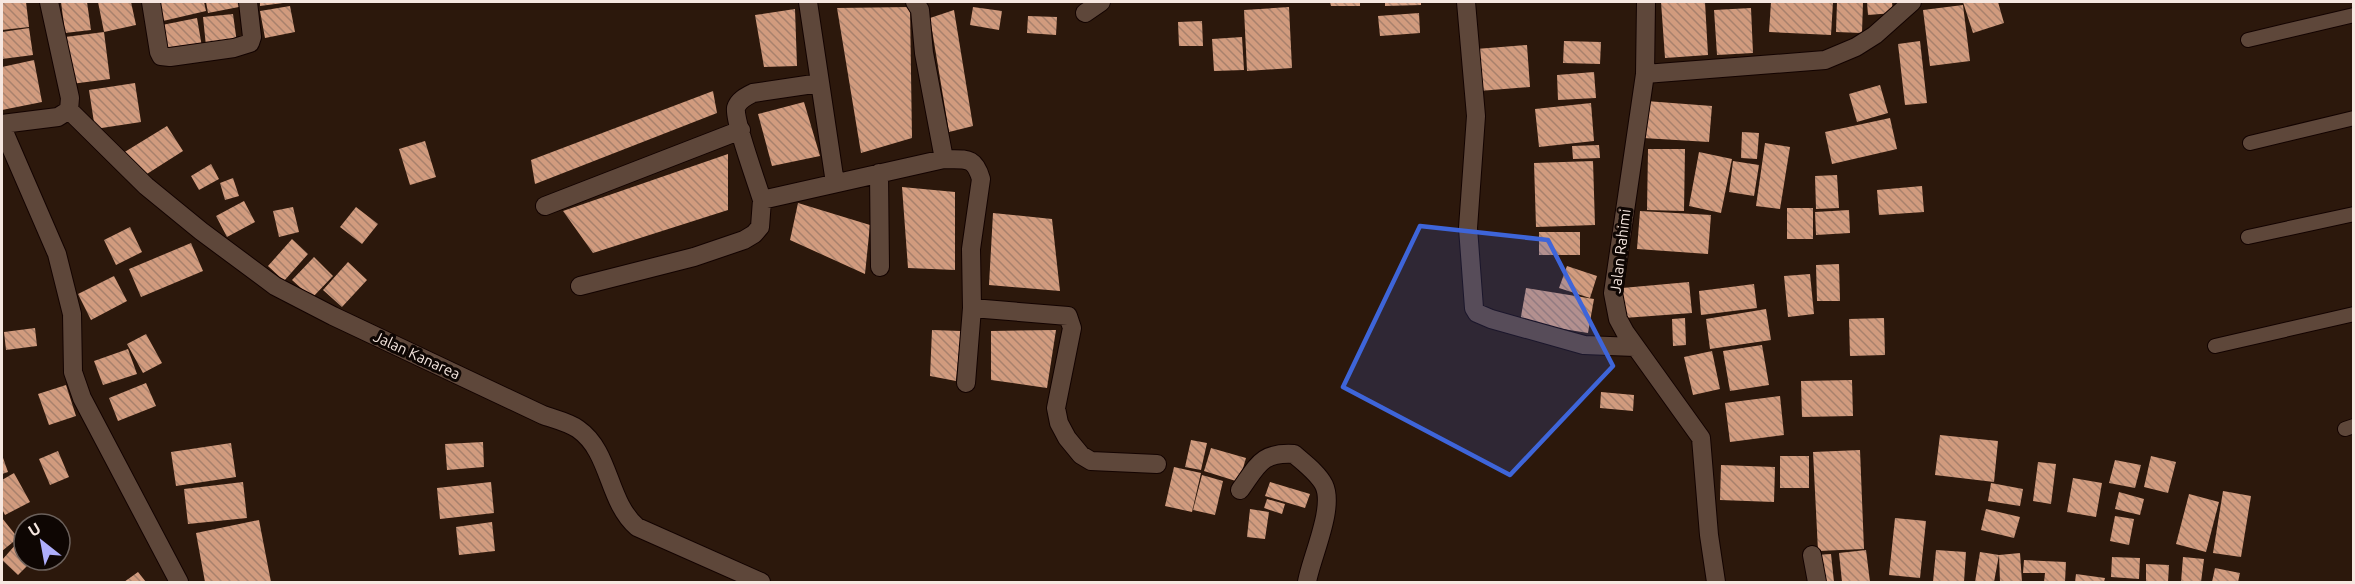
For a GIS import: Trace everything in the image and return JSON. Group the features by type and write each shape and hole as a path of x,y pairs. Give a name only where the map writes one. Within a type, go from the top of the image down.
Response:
{"street":[{"path":"49,2 70,98 69,110 58,117 2,126 57,254 72,314 73,372 82,398 179,582"},
{"path":"151,2 159,52 161,56 170,57 234,48 250,43 252,37 248,2"},
{"path":"808,2 835,183"},
{"path":"915,2 920,10 924,53 944,159"},
{"path":"1085,14 1101,2"},
{"path":"1466,2 1476,116 1468,228 1474,308 1491,319 1584,345 1635,347"},
{"name":"Jalan Rahimi","path":"1646,2 1645,74 1613,293 1618,319 1635,347 1681,407 1701,438 1709,534 1716,582"},
{"path":"1645,74 1825,60 1856,47 1875,35 1912,2"},
{"path":"580,286 694,257 744,240 754,234 760,227 762,200 736,111 737,105 747,95 820,83"},
{"name":"Jalan Kanarea","path":"69,110 146,186 201,231 275,286 342,321 543,415 579,429 599,452 627,519 637,527 761,582"},
{"path":"545,206 741,130"},
{"path":"762,200 944,159 968,160 975,164 981,179 971,249 972,308 966,383"},
{"path":"879,173 880,267"},
{"path":"972,308 1068,316 1072,328 1056,408 1062,430 1081,455 1091,461 1157,464"},
{"path":"1240,490 1262,460 1277,453 1294,454 1319,478 1325,487 1327,505 1307,582"},
{"path":"1812,555 1816,582"}],"lane":[{"path":"2248,40 2354,15"},
{"path":"2250,142 2354,118"},
{"path":"2248,237 2354,214"},
{"path":"2216,346 2354,314"}],"highlighted area":[{"path":"1420,226 1548,240 1613,366 1510,475 1343,387"}],"building":[{"path":"2,2 26,2 29,27 2,30"},
{"path":"61,2 87,2 91,30 65,33"},
{"path":"98,2 131,2 136,25 104,32"},
{"path":"158,2 204,2 206,11 163,21"},
{"path":"206,2 243,2 244,6 208,13"},
{"path":"260,2 283,2 283,3 260,6"},
{"path":"1330,2 1360,2 1360,6 1331,6"},
{"path":"1385,2 1421,2 1421,5 1385,6"},
{"path":"1661,2 1705,2 1708,55 1665,58"},
{"path":"1771,2 1833,2 1831,35 1769,32"},
{"path":"1837,2 1863,2 1862,33 1836,32"},
{"path":"1867,2 1892,2 1893,13 1868,15"},
{"path":"1963,2 1998,2 2004,23 1973,33"},
{"path":"1963,5 1970,61 1930,66 1923,10"},
{"path":"290,6 295,32 265,38 260,11"},
{"path":"910,7 912,138 861,153 837,8"},
{"path":"973,7 1002,11 999,30 970,25"},
{"path":"1289,7 1292,68 1247,71 1244,10"},
{"path":"1751,8 1753,53 1717,55 1714,10"},
{"path":"795,9 797,66 764,67 755,15"},
{"path":"954,10 973,126 949,132 930,18"},
{"path":"1419,13 1420,33 1380,36 1378,16"},
{"path":"233,14 237,43 206,46 203,17"},
{"path":"1028,16 1057,17 1056,35 1027,33"},
{"path":"197,18 202,47 167,53 162,25"},
{"path":"1202,21 1203,46 1179,46 1178,22"},
{"path":"29,28 33,55 2,59 2,32"},
{"path":"104,32 110,79 71,84 65,37"},
{"path":"1242,37 1244,70 1214,71 1212,39"},
{"path":"1564,41 1601,42 1600,64 1563,63"},
{"path":"1920,41 1927,103 1905,105 1898,44"},
{"path":"1527,45 1530,87 1479,91 1476,49"},
{"path":"34,60 42,102 2,110 2,67"},
{"path":"1594,72 1596,98 1558,100 1557,75"},
{"path":"135,83 141,122 95,129 89,90"},
{"path":"1880,85 1888,113 1857,122 1849,94"},
{"path":"713,91 717,113 535,184 531,160"},
{"path":"1646,101 1712,106 1709,142 1643,138"},
{"path":"804,102 820,156 772,166 758,114"},
{"path":"1591,103 1594,141 1539,147 1535,109"},
{"path":"1890,118 1897,149 1832,164 1825,132"},
{"path":"167,126 183,151 139,179 123,153"},
{"path":"1742,132 1759,133 1757,159 1741,158"},
{"path":"425,141 436,177 410,185 399,149"},
{"path":"1765,143 1790,147 1780,209 1756,206"},
{"path":"1599,145 1600,158 1573,159 1572,146"},
{"path":"1648,149 1685,149 1684,211 1647,210"},
{"path":"1699,152 1732,159 1721,213 1689,206"},
{"path":"728,154 728,210 593,253 563,211"},
{"path":"1593,161 1595,225 1536,227 1534,163"},
{"path":"1733,161 1759,165 1754,196 1729,192"},
{"path":"211,164 219,179 199,190 191,176"},
{"path":"1837,175 1839,208 1816,209 1815,176"},
{"path":"233,178 239,196 225,200 220,183"},
{"path":"1922,186 1924,212 1879,215 1877,190"},
{"path":"902,187 955,192 955,270 908,268"},
{"path":"244,201 255,222 227,237 216,216"},
{"path":"798,203 870,225 865,274 790,240"},
{"path":"293,207 299,232 279,237 273,211"},
{"path":"356,207 378,224 362,244 340,227"},
{"path":"1787,208 1813,208 1813,239 1787,239"},
{"path":"1849,210 1850,233 1816,235 1815,212"},
{"path":"1640,211 1711,215 1708,254 1637,249"},
{"path":"993,213 1052,219 1060,291 989,285"},
{"path":"130,227 142,252 116,265 104,240"},
{"path":"1539,232 1580,232 1580,255 1539,255"},
{"path":"292,239 308,254 284,281 268,266"},
{"path":"191,243 203,271 141,297 129,269"},
{"path":"314,257 333,276 312,298 292,280"},
{"path":"348,262 367,280 342,307 323,290"},
{"path":"1839,264 1840,301 1817,301 1816,265"},
{"path":"1567,266 1597,276 1590,298 1559,288"},
{"path":"1810,274 1814,314 1788,317 1784,276"},
{"path":"114,276 127,301 91,320 78,294"},
{"path":"1689,282 1692,313 1624,318 1622,288"},
{"path":"1754,284 1757,308 1701,315 1699,291"},
{"path":"1526,288 1594,299 1588,333 1520,322"},
{"path":"1766,309 1771,340 1710,349 1706,319"},
{"path":"1685,318 1686,345 1673,346 1672,319"},
{"path":"1884,318 1885,355 1850,356 1849,319"},
{"path":"35,328 37,346 6,350 4,332"},
{"path":"932,330 961,331 956,381 930,376"},
{"path":"1056,330 1047,388 991,380 991,331"},
{"path":"146,334 162,363 143,373 127,344"},
{"path":"1762,345 1769,385 1730,391 1723,351"},
{"path":"128,349 137,374 103,385 94,361"},
{"path":"1712,351 1720,389 1693,395 1684,357"},
{"path":"1852,380 1853,416 1802,417 1801,381"},
{"path":"146,383 156,406 118,421 109,398"},
{"path":"66,385 76,416 49,425 38,394"},
{"path":"1601,392 1634,395 1633,411 1600,408"},
{"path":"1780,396 1784,435 1730,442 1725,403"},
{"path":"1940,435 1998,441 1994,482 1935,475"},
{"path":"1191,440 1207,443 1201,470 1185,467"},
{"path":"483,442 484,467 447,470 445,444"},
{"path":"231,443 236,477 176,486 171,452"},
{"path":"1211,448 1246,458 1239,482 1204,471"},
{"path":"1860,450 1864,549 1818,551 1813,452"},
{"path":"58,451 69,477 50,485 39,459"},
{"path":"2,455 8,472 2,474"},
{"path":"1780,456 1809,456 1809,488 1780,488"},
{"path":"2151,456 2176,462 2168,493 2144,487"},
{"path":"2115,460 2141,465 2135,488 2109,483"},
{"path":"2038,462 2056,464 2051,504 2033,501"},
{"path":"1721,465 1775,467 1774,502 1720,500"},
{"path":"1174,467 1201,473 1192,512 1165,506"},
{"path":"14,473 30,502 5,515 2,509 2,480"},
{"path":"1202,475 1223,481 1215,515 1193,510"},
{"path":"2073,478 2102,483 2096,517 2067,512"},
{"path":"243,482 247,518 188,524 184,489"},
{"path":"491,482 494,513 440,519 437,488"},
{"path":"1270,482 1310,494 1305,508 1265,496"},
{"path":"1991,483 2023,489 2020,506 1988,501"},
{"path":"2223,491 2251,496 2241,557 2213,553"},
{"path":"2119,492 2144,499 2140,515 2115,509"},
{"path":"2189,494 2219,502 2206,552 2176,544"},
{"path":"1267,499 1285,504 1282,514 1264,508"},
{"path":"1250,509 1269,512 1265,539 1247,537"},
{"path":"1986,509 2020,517 2014,538 1981,530"},
{"path":"2115,516 2134,519 2129,545 2110,541"},
{"path":"2,518 12,530 12,543 2,551"},
{"path":"1895,518 1926,521 1920,578 1889,575"},
{"path":"259,520 271,582 205,582 196,533"},
{"path":"492,522 495,551 459,555 456,527"},
{"path":"12,549 12,569 2,560"},
{"path":"1866,550 1870,582 1842,582 1839,553"},
{"path":"1936,550 1966,552 1964,582 1933,582"},
{"path":"1980,552 1999,555 1994,582 1975,582"},
{"path":"2020,553 2022,582 2000,582 1999,555"},
{"path":"1831,554 1834,582 1819,582 1816,555"},
{"path":"2112,557 2140,558 2139,579 2111,577"},
{"path":"2183,557 2204,559 2201,582 2181,582"},
{"path":"2024,560 2066,562 2065,582 2044,582 2045,573 2023,573"},
{"path":"2146,564 2169,565 2168,582 2146,582"},
{"path":"2215,568 2240,573 2238,582 2212,582"},
{"path":"138,572 146,582 124,582"},
{"path":"2076,574 2105,578 2104,582 2075,582"}]}
